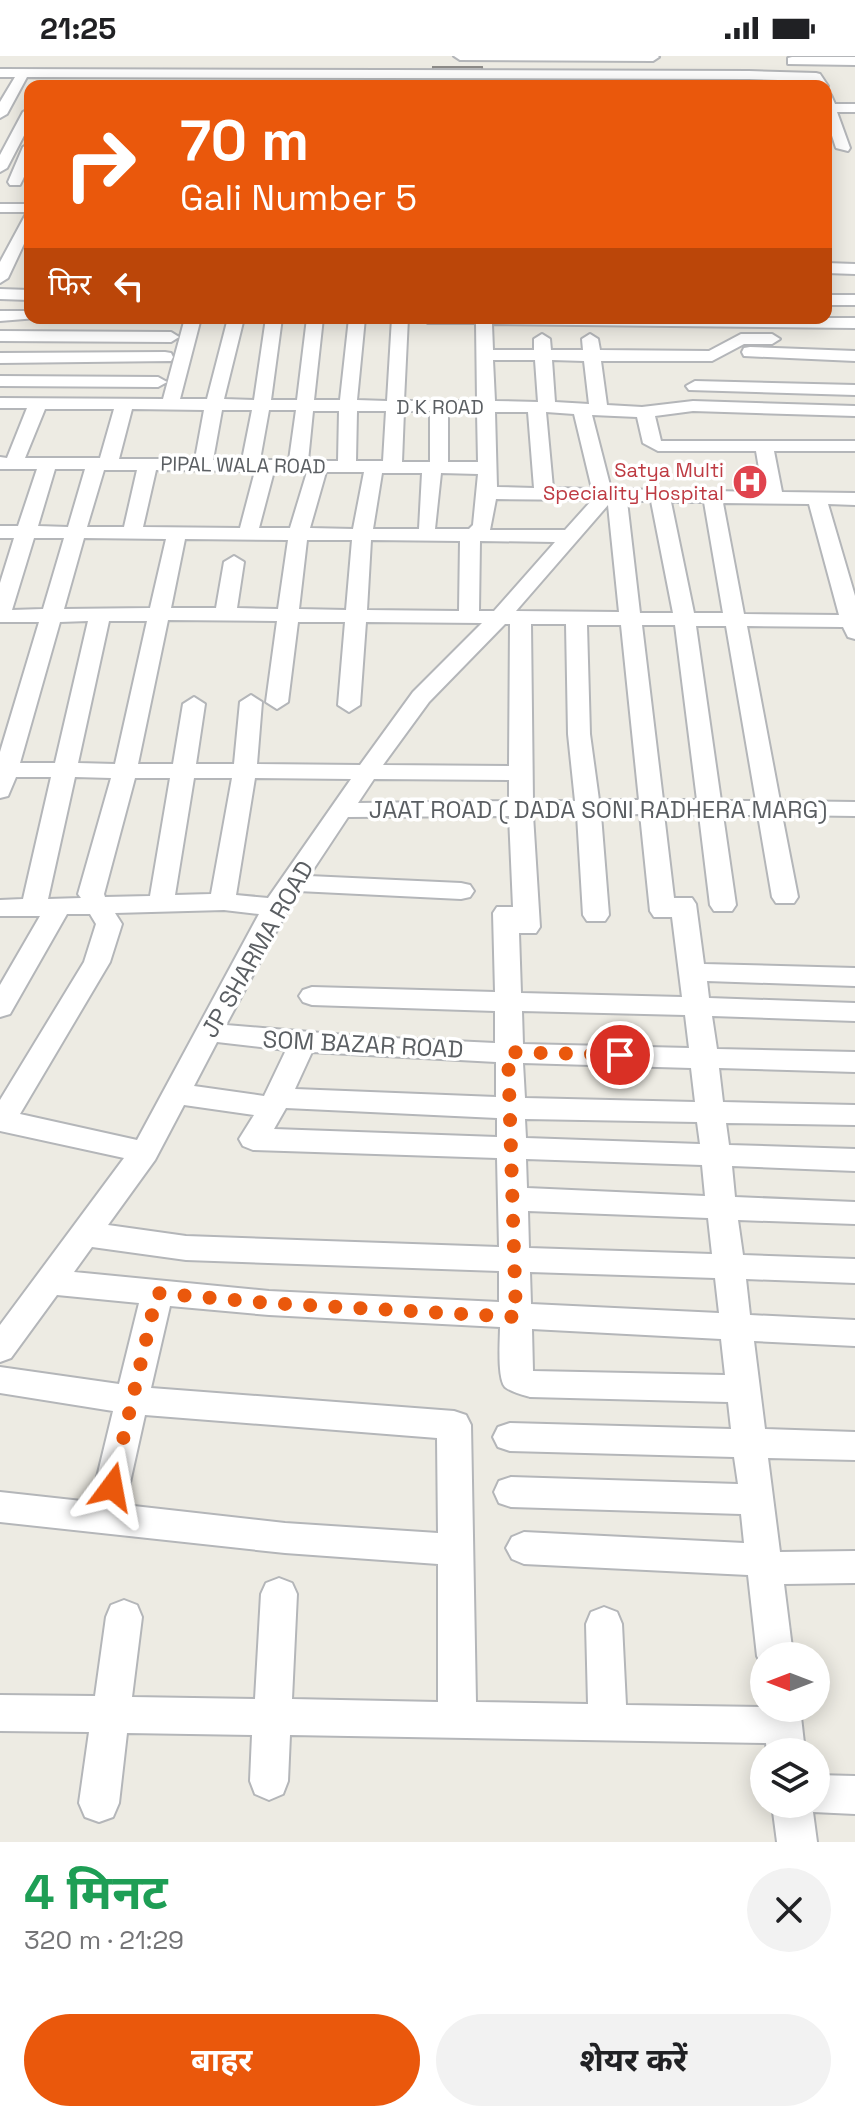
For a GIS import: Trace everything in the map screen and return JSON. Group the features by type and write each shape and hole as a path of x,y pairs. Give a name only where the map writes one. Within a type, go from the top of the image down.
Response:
{"street":[{"path":"460,56 504,63 719,80"},
{"path":"616,71 671,58"},
{"path":"780,69 855,61"},
{"path":"0,62 393,71 504,63"},
{"path":"119,64 159,80 217,80 275,70 330,80 362,80 393,71"},
{"path":"0,73 50,73 96,80 119,64"},
{"path":"616,71 745,66 780,69 822,80"},
{"path":"0,112 23,73"},
{"path":"46,80 50,73"},
{"path":"832,101 855,108"},
{"path":"832,107 843,148"},
{"path":"0,112 24,112"},
{"path":"0,168 24,123"},
{"path":"15,181 24,161"},
{"path":"0,194 24,193"},
{"path":"0,208 24,208"},
{"path":"0,224 24,222"},
{"path":"0,243 24,243"},
{"path":"4,277 5,259 24,243"},
{"path":"832,268 855,269"},
{"path":"0,294 24,295"},
{"path":"832,300 855,300"},
{"path":"0,316 24,316"},
{"path":"832,322 855,323"},
{"path":"161,405 158,382 174,324"},
{"path":"161,405 191,324"},
{"path":"203,465 234,324"},
{"path":"248,533 273,324"},
{"path":"277,702 308,466 303,406 314,324"},
{"path":"347,467 348,406 356,324"},
{"path":"349,705 362,534 383,467 393,407 400,324"},
{"path":"471,535 483,526 487,493 484,324"},
{"path":"540,324 543,354 544,496"},
{"path":"589,324 592,354 591,410 629,620 651,807 673,908 692,972 773,1642"},
{"path":"0,336 171,337"},
{"path":"485,355 712,356 744,338 855,341"},
{"path":"722,352 855,356"},
{"path":"689,356 699,406"},
{"path":"0,358 165,357"},
{"path":"738,367 855,371"},
{"path":"0,381 158,382"},
{"path":"695,386 855,390"},
{"name":"D K ROAD","path":"0,403 542,408 591,410 646,418"},
{"path":"7,463 38,404"},
{"path":"124,405 76,532 54,615 2,777 65,770 521,773"},
{"path":"646,418 699,406 855,411"},
{"path":"427,527 436,468 439,407"},
{"path":"646,418 855,426"},
{"path":"646,418 652,443 658,446 855,446"},
{"path":"764,446 774,498"},
{"name":"PIPAL WALA ROAD","path":"7,463 486,468"},
{"path":"48,463 0,616 159,614 737,619 854,625 817,498"},
{"path":"132,533 148,464"},
{"path":"487,493 855,499"},
{"name":"JP SHARMA ROAD","path":"0,1349 145,1152 275,907 421,697 510,618 570,536 608,497"},
{"path":"660,497 685,620 723,905"},
{"path":"713,498 785,897"},
{"path":"0,532 570,536"},
{"path":"145,1152 1,1121 97,962 109,924 96,907 91,894 125,770 177,533"},
{"path":"469,618 471,535"},
{"path":"225,615 234,562"},
{"path":"0,1008 45,909 65,770 100,615"},
{"path":"510,618 521,773 517,920 508,1052 515,1199 517,1378 530,1384 743,1389"},
{"path":"576,619 579,734 596,915"},
{"path":"226,902 223,898 245,771 251,702"},
{"path":"161,906 194,704"},
{"name":"JAAT ROAD ( DADA SONI RADHERA MARG)","path":"342,810 588,807 855,809"},
{"path":"291,883 461,891"},
{"path":"0,908 226,902 275,907"},
{"path":"692,972 855,977"},
{"path":"312,996 509,1003 696,1004 855,1013"},
{"name":"SOM BAZAR ROAD","path":"208,1032 302,1044 855,1062"},
{"path":"302,1044 275,1103 253,1139 855,1160"},
{"path":"178,1094 275,1103 855,1115"},
{"path":"515,1199 855,1213"},
{"path":"85,1234 186,1248 855,1271"},
{"path":"51,1282 269,1303 855,1333"},
{"path":"105,1517 157,1293"},
{"path":"0,1380 133,1400 454,1425 457,1720"},
{"path":"510,1437 855,1446"},
{"path":"511,1492 756,1500"},
{"path":"0,1507 285,1538 455,1550"},
{"path":"524,1548 855,1567"},
{"path":"269,1781 275,1717 279,1594"},
{"path":"99,1803 124,1617"},
{"path":"604,1624 608,1723"},
{"path":"0,1713 783,1728"},
{"path":"830,1794 855,1795"},
{"path":"794,1818 797,1842"}],"building":[{"path":"433,67 482,67 483,80 432,80"}],"place":[{"name":"Satya Multi Speciality Hospital","path":"750,482"}],"route":[{"path":"112,1487 157,1293 269,1303 516,1317 515,1199 508,1052 620,1055"}]}
